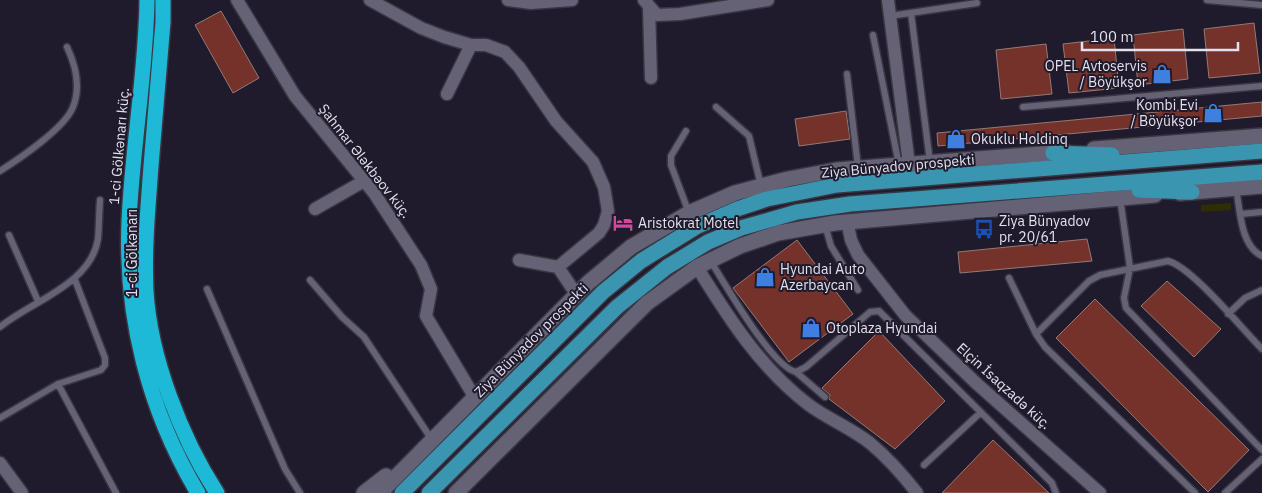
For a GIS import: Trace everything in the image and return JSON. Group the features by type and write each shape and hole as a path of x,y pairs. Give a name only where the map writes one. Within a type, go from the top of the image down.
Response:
{"highway":[{"name":"1-ci Gölkənarı küç.","path":"147,0 129,222 130,295 143,363 153,396 179,459 198,493"},
{"name":"1-ci Gölkənarı","path":"163,0 163,22 146,223 146,292 156,349 169,391 194,452 218,493"}],"main road":[{"name":"Ziya Bünyadov prospekti","path":"380,493 576,294 631,247 689,213 735,193 836,170 1262,136"},
{"name":"Ziya Bünyadov prospekti","path":"402,493 624,274 676,238 737,209 784,195 836,185 1262,151"},
{"path":"1053,153 1186,157"},
{"path":"737,209 777,190 836,170"},
{"path":"429,493 617,307 667,267 708,242 742,228 796,212 850,204 1262,172"},
{"path":"703,263 740,246 778,233 826,224 1262,186"},
{"path":"1057,188 1192,192"},
{"path":"456,493 628,320 660,293 703,263 767,230 850,204"},
{"path":"364,493 433,441"}],"street":[{"name":"Şahmar Ələkbəov küç.","path":"237,0 295,96 389,213 421,265 431,289 426,316 475,398"},
{"path":"370,0 421,28 470,45 486,45 505,52 519,67 556,121 593,162 604,186 608,211 599,233 558,267"},
{"path":"508,0 531,3 572,0"},
{"path":"647,4 657,15 680,14 768,0"},
{"path":"888,0 904,164"},
{"path":"647,4 651,78"},
{"path":"447,94 470,45"},
{"path":"315,209 364,181"},
{"name":"Elçin İsaqzadə küç.","path":"847,222 851,240 858,255 905,315 976,383 1100,493"},
{"path":"519,260 558,267 576,294"},
{"path":"703,263 722,308 772,371 808,405 870,443 900,470 917,493"},
{"path":"0,463 22,493"}],"lane":[{"path":"1207,0 1262,5"},
{"path":"890,16 977,3"},
{"path":"911,13 930,162"},
{"path":"873,35 904,164"},
{"path":"0,171 46,139 73,108 77,85 76,67 67,47"},
{"path":"847,74 858,168"},
{"path":"1023,107 1262,86"},
{"path":"716,107 749,136 761,186"},
{"path":"686,132 671,156 671,165 689,213"},
{"path":"1236,188 1251,248 1262,256"},
{"path":"1120,198 1130,268 1124,298 1126,308 1262,450"},
{"path":"1,324 75,280 86,266 98,241 100,200"},
{"path":"1241,214 1262,212"},
{"path":"826,224 831,246 858,290"},
{"path":"9,235 38,301"},
{"path":"1036,334 1089,281 1100,275 1168,261 1177,263 1262,349"},
{"path":"703,263 767,347 787,370 796,372 825,398"},
{"path":"1009,278 1036,334 1045,346 1194,493"},
{"path":"0,418 58,384 101,370 105,366 105,358 75,280"},
{"path":"310,280 347,322 364,337 433,441"},
{"path":"207,289 285,469 300,493"},
{"path":"1228,314 1245,298 1262,290"},
{"path":"796,372 806,367 870,312 878,311 1052,483 1056,493"},
{"path":"58,384 116,493"},
{"path":"924,465 980,413"},
{"path":"1225,493 1262,459"}],"shaded area":[{"path":"1231,203 1231,210 1201,212 1201,205"}],"building":[{"path":"221,11 259,78 233,93 195,25"},
{"path":"1254,23 1260,73 1209,78 1204,29"},
{"path":"1183,29 1188,79 1138,85 1133,35"},
{"path":"1114,38 1119,88 1069,93 1063,44"},
{"path":"1046,44 1052,94 1001,99 996,50"},
{"path":"1262,102 1262,116 938,146 937,133"},
{"path":"846,111 850,139 799,146 795,119"},
{"path":"1087,239 1092,261 960,273 958,252"},
{"path":"797,240 853,314 789,362 733,288"},
{"path":"1167,281 1221,329 1194,357 1141,306"},
{"path":"1095,299 1249,450 1208,492 1056,338"},
{"path":"879,331 945,401 895,449 829,399 830,395 822,388"},
{"path":"993,440 1049,493 942,493"}],"place":[{"name":"OPEL Avtoservis / Böyükşor","path":"1162,74"},
{"name":"Kombi Evi / Böyükşor","path":"1213,113"},
{"name":"Okuklu Holdinq","path":"956,139"},
{"name":"Aristokrat Motel","path":"623,223"},
{"name":"Ziya Bünyadov pr. 20/61","path":"984,229"},
{"name":"Hyundai Auto Azerbaycan","path":"765,277"},
{"name":"Otoplaza Hyundai","path":"811,328"}]}
